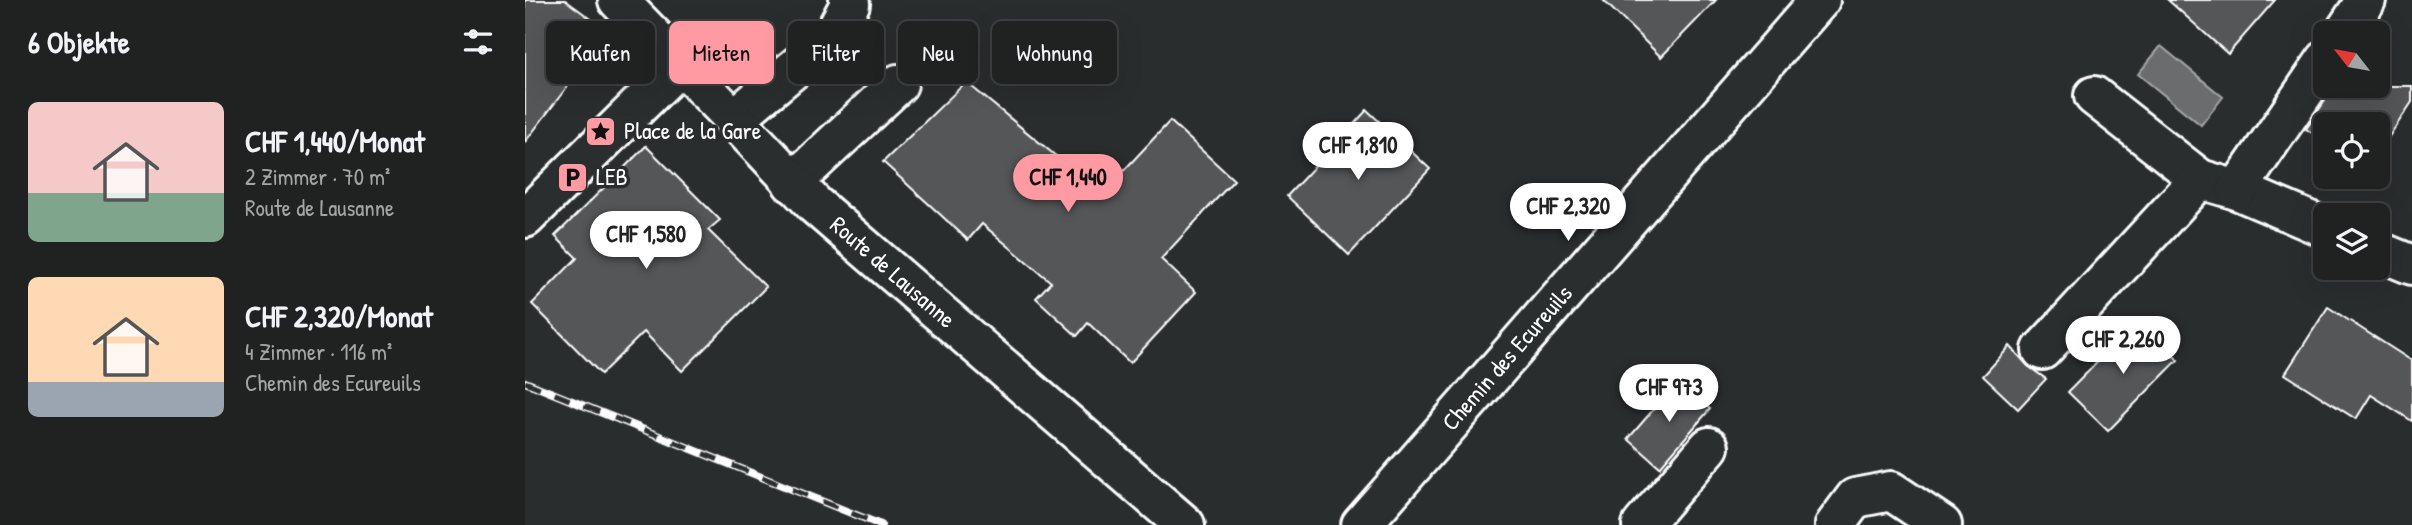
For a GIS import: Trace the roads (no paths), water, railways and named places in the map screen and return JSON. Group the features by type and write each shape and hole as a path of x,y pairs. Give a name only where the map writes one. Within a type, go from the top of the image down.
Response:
{"street":[{"name":"Route de Lausanne","path":"618,0 669,52"},
{"path":"734,118 832,37 850,4 849,0"},
{"name":"Chemin des Ecureuils","path":"1361,525 1820,0"},
{"path":"2352,21 2366,0"},
{"path":"525,218 669,76"},
{"path":"2237,190 2313,79"},
{"name":"Route de Lausanne","path":"701,84 815,205 1185,525"},
{"path":"792,183 898,85"},
{"path":"2094,96 2200,179 2237,190 2313,222"},
{"path":"2042,350 2200,179"},
{"path":"2390,256 2412,265"},
{"path":"1641,525 1709,447"},
{"path":"1835,525 1855,498 1891,491 1942,525"}],"railway":[{"path":"525,382 881,525"}],"place":[{"name":"Place de la Gare","path":"601,131"},
{"name":"LEB","path":"573,177"}]}
